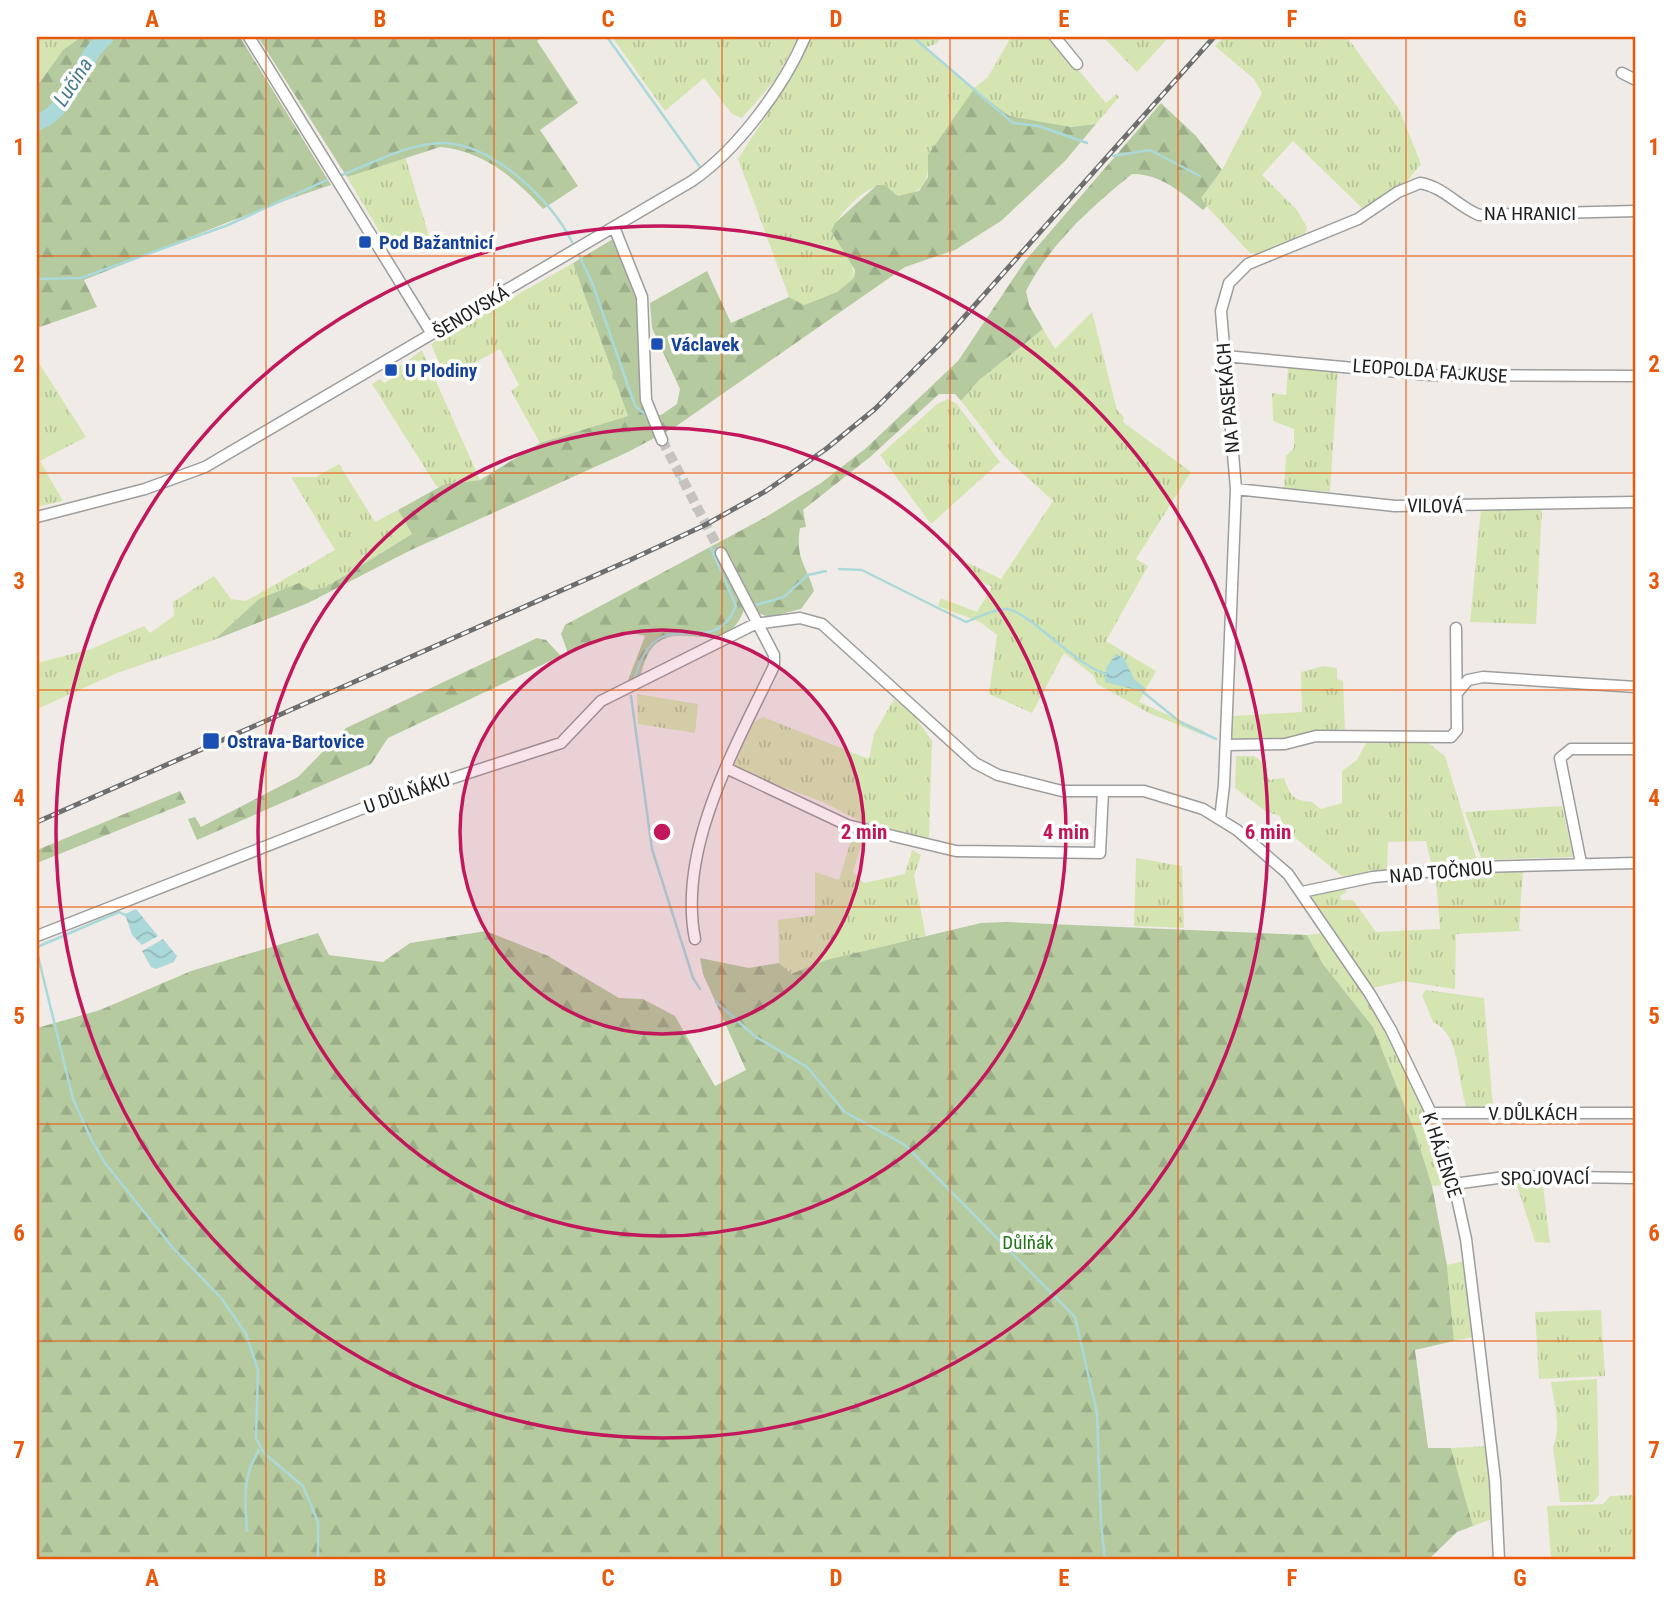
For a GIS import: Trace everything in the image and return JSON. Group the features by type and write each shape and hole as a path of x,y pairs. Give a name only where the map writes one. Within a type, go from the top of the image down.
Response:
{"street":[{"path":"249,37 432,334"},
{"name":"ŠENOVSKÁ","path":"37,517 159,485 205,467 692,181 723,155 777,87 805,37"},
{"path":"1055,37 1077,64"},
{"path":"1622,72 1636,80"},
{"name":"NA PASEKÁCH","path":"1220,819 1226,745 1236,489 1221,311 1229,283 1237,272 1263,257 1359,219 1419,183 1432,185"},
{"name":"NA HRANICI","path":"1432,185 1479,215 1636,211"},
{"path":"614,227 642,297 646,400 662,440"},
{"name":"LEOPOLDA FAJKUSE","path":"1224,356 1430,375 1636,376"},
{"name":"VILOVÁ","path":"1236,489 1395,506 1636,502"},
{"path":"695,940 691,921 696,870 707,816 726,768 774,666 774,655 755,624 721,553"},
{"path":"755,624 800,618 822,624 975,763 998,775 1062,791 1144,791 1203,809 1220,819"},
{"name":"U DŮLŇÁKU","path":"37,923 39,935 379,802 561,743 601,701 755,624"},
{"path":"1226,745 1285,744 1316,736 1447,738 1457,730 1456,628"},
{"path":"1456,665 1474,678"},
{"path":"1457,694 1463,684 1474,678 1636,687"},
{"path":"1581,863 1560,758 1571,749 1636,749"},
{"path":"726,768 848,825 956,851 1100,853 1103,791"},
{"name":"K HÁJENCE","path":"1220,819 1272,858 1302,892 1325,933 1391,1030 1431,1113 1454,1184 1466,1238 1495,1480 1499,1560"},
{"name":"NAD TOČNOU","path":"1302,892 1373,877 1506,866 1636,863"},
{"name":"V DŮLKÁCH","path":"1431,1113 1636,1113"},
{"name":"SPOJOVACÍ","path":"1454,1184 1513,1176 1636,1178"}],"green space":[{"path":"37,37 81,37 63,50 37,86"},
{"path":"81,37 240,37 331,185 238,218 84,280 97,307 37,328 37,86 63,50"},
{"path":"258,37 543,37 537,41 578,103 540,130 578,186 543,209 510,177 485,160 440,147 347,177"},
{"path":"612,37 799,37 775,80 742,118 732,114 704,78 665,111"},
{"path":"812,37 942,37 936,44 926,47 974,88 988,77 1011,37 1051,37 1106,103 1116,94 1119,97 1096,124 1071,127 1009,116 928,155 926,178 914,193 898,196 885,185 877,186 861,195 846,209 831,231 852,262 854,278 837,292 804,305 789,297 738,159 796,70"},
{"path":"1103,37 1169,37 1137,72"},
{"path":"1224,37 1347,37 1399,109 1421,164 1403,186 1368,209 1363,209 1293,141 1262,175 1297,210 1307,227 1304,236 1260,254 1250,253 1200,199 1221,172 1262,93 1254,79 1215,46"},
{"path":"974,89 1009,116 1071,127 1096,124 1065,161 1001,221 955,250 905,267 675,427 628,452 411,550 308,603 214,640 259,599 299,583 311,590 326,587 412,534 398,510 443,485 480,480 540,443 628,416 573,263 613,239 638,298 645,414 661,415 677,404 680,389 652,328 650,303 707,271 731,323 789,297 804,305 837,292 854,278 855,270 831,231 835,223 877,185 885,185 898,196 919,191 928,177 928,155"},
{"path":"1161,103 1196,136 1222,170 1201,198 1207,206 1203,210 1161,181 1132,174 1087,213 1059,242 1026,291 1029,305 1043,329 978,381 961,401 955,394 939,394 870,457 803,510 806,527 800,528 799,547 814,591 801,609 768,617 756,612 731,558 721,563 745,607 735,626 722,635 676,636 661,640 649,652 641,675 627,683 645,636 626,632 568,653 561,634 565,625 766,517 821,483 865,449 958,361 1025,261"},
{"path":"405,156 431,243 391,251 347,177"},
{"path":"573,263 628,416 540,443 511,391 519,385 500,349 446,378 431,344"},
{"path":"1092,312 1117,410 1124,417 1123,422 1191,472 1136,559 1148,566 1106,641 1156,671 1139,702 1204,731 1203,735 1149,713 1097,684 1093,675 1064,653 1032,713 989,694 997,635 980,622 938,606 941,598 977,612 992,587 974,578 958,558 1001,579 1053,501 1005,457 961,401 978,381 1043,329 1055,349"},
{"path":"422,350 480,480 437,487 372,384 380,379 384,383 393,378 392,372"},
{"path":"37,360 86,437 40,461 63,501 37,507"},
{"path":"1288,367 1338,371 1330,492 1284,488 1286,456 1294,448 1294,429 1273,421 1272,393 1286,395"},
{"path":"948,399 957,404 1000,462 931,524 880,455 937,404"},
{"path":"339,464 375,522 398,510 412,534 326,587 259,599 214,640 117,673 37,709 37,663 91,649 144,626 150,633 174,616 173,602 214,576 231,599 246,601 335,550 291,477 316,477"},
{"path":"1542,508 1536,624 1470,622 1481,509 1502,509 1504,513 1507,509"},
{"path":"537,638 546,640 561,656 388,738 371,764 197,840 188,819 195,817 201,827 298,777 346,728"},
{"path":"1323,666 1337,668 1337,679 1343,681 1345,732 1287,739 1232,740 1233,716 1302,712 1301,672"},
{"path":"637,694 698,704 695,733 638,724"},
{"path":"894,699 914,715 932,741 929,837 924,839 860,821 825,803 741,771 734,765 754,722 763,717 869,759 874,734"},
{"path":"1367,741 1427,742 1445,756 1477,861 1432,867 1426,841 1388,842 1387,872 1342,876 1283,828 1280,816 1265,811 1235,788 1236,756 1254,756 1264,763 1269,780 1284,778 1297,799 1312,802 1321,809 1342,803 1342,771 1357,760"},
{"path":"180,791 186,803 37,863 37,850"},
{"path":"1562,806 1573,857 1482,860 1465,812"},
{"path":"864,836 853,872 864,883 905,874 912,850 921,855 914,876 926,936 826,960 791,975 779,963 778,920 815,915 815,872 839,880 852,837"},
{"path":"1136,858 1182,866 1184,928 1134,926"},
{"path":"1523,869 1519,929 1522,931 1456,934 1455,989 1403,981 1369,989 1335,939 1339,937 1329,931 1311,897 1342,886 1347,892 1340,896 1341,900 1353,900 1376,932 1440,929 1436,877"},
{"name":"Důlňák","path":"981,923 1307,935 1323,964 1373,1027 1415,1132 1432,1186 1447,1265 1454,1341 1415,1350 1428,1448 1451,1448 1473,1526 1457,1532 1428,1560 37,1560 37,1028 100,1010 191,971 318,933 329,955 383,962 410,943 486,931 548,956 619,998 643,999 675,1016 715,1086 746,1070 703,974 700,958 749,968 779,963 791,974 826,960"},
{"path":"1325,933 1406,1059 1454,1184 1432,1186 1415,1132 1373,1027 1323,964 1307,935"},
{"path":"1426,990 1484,998 1493,1108 1467,1109 1453,1048 1449,1037 1433,1022 1422,995"},
{"path":"1515,1179 1548,1179 1543,1186 1550,1243 1535,1242"},
{"path":"1468,1260 1478,1336 1454,1341 1447,1265"},
{"path":"1601,1310 1605,1376 1539,1379 1535,1312"},
{"path":"1597,1379 1599,1495 1593,1502 1560,1502 1553,1447 1557,1423 1551,1382"},
{"path":"1491,1446 1497,1517 1473,1526 1451,1448"},
{"path":"1636,1495 1636,1560 1551,1560 1547,1506 1603,1504 1610,1496"}],"water":[{"path":"1116,654 1124,658 1134,679 1145,688 1144,692 1105,682 1106,668"},
{"path":"136,909 158,936 142,945 132,935 125,914"},
{"path":"163,939 177,956 174,962 156,969 151,967 142,951"}],"waterway":[{"name":"Lučina","path":"37,123 60,107 88,58 106,37"},
{"path":"607,37 700,167"},
{"path":"913,37 1013,123 1039,126 1087,143"},
{"path":"342,175 419,146 445,143 463,146 482,153 519,177 550,209 572,242"},
{"path":"1113,156 1150,150 1200,176"},
{"path":"37,279 81,278 228,225 327,180"},
{"path":"579,255 593,285 635,406 645,414 652,427"},
{"name":"U DŮLŇÁKU","path":"679,478 683,488"},
{"path":"634,682 643,656 655,641 669,635 712,631 725,623 736,606 711,548"},
{"path":"839,569 862,570 966,622 997,610 1017,612 1080,660 1106,674"},
{"path":"752,606 784,597 808,575 826,571"},
{"path":"1143,692 1180,722 1216,739"},
{"path":"631,696 652,849 693,978 700,989"},
{"path":"37,947 119,912 127,916"},
{"path":"37,952 73,1099 92,1141 105,1163 173,1248 222,1299 246,1334 258,1370 256,1438 264,1453 303,1486 318,1522 318,1560"},
{"path":"716,1002 756,1037 807,1067 845,1112 905,1145 1075,1317 1097,1413 1105,1560"},
{"path":"247,1531 247,1479 259,1450"}],"tunnel":[{"path":"662,440 721,553"}],"railway":[{"path":"37,822 630,560 705,525 766,491 826,449 875,409 941,343 1214,37"}],"place":[{"name":"Pod Bažantnicí","path":"365,242"},
{"name":"Václavek","path":"657,344"},
{"name":"U Plodiny","path":"391,370"},
{"name":"Ostrava-Bartovice","path":"211,741"}]}
